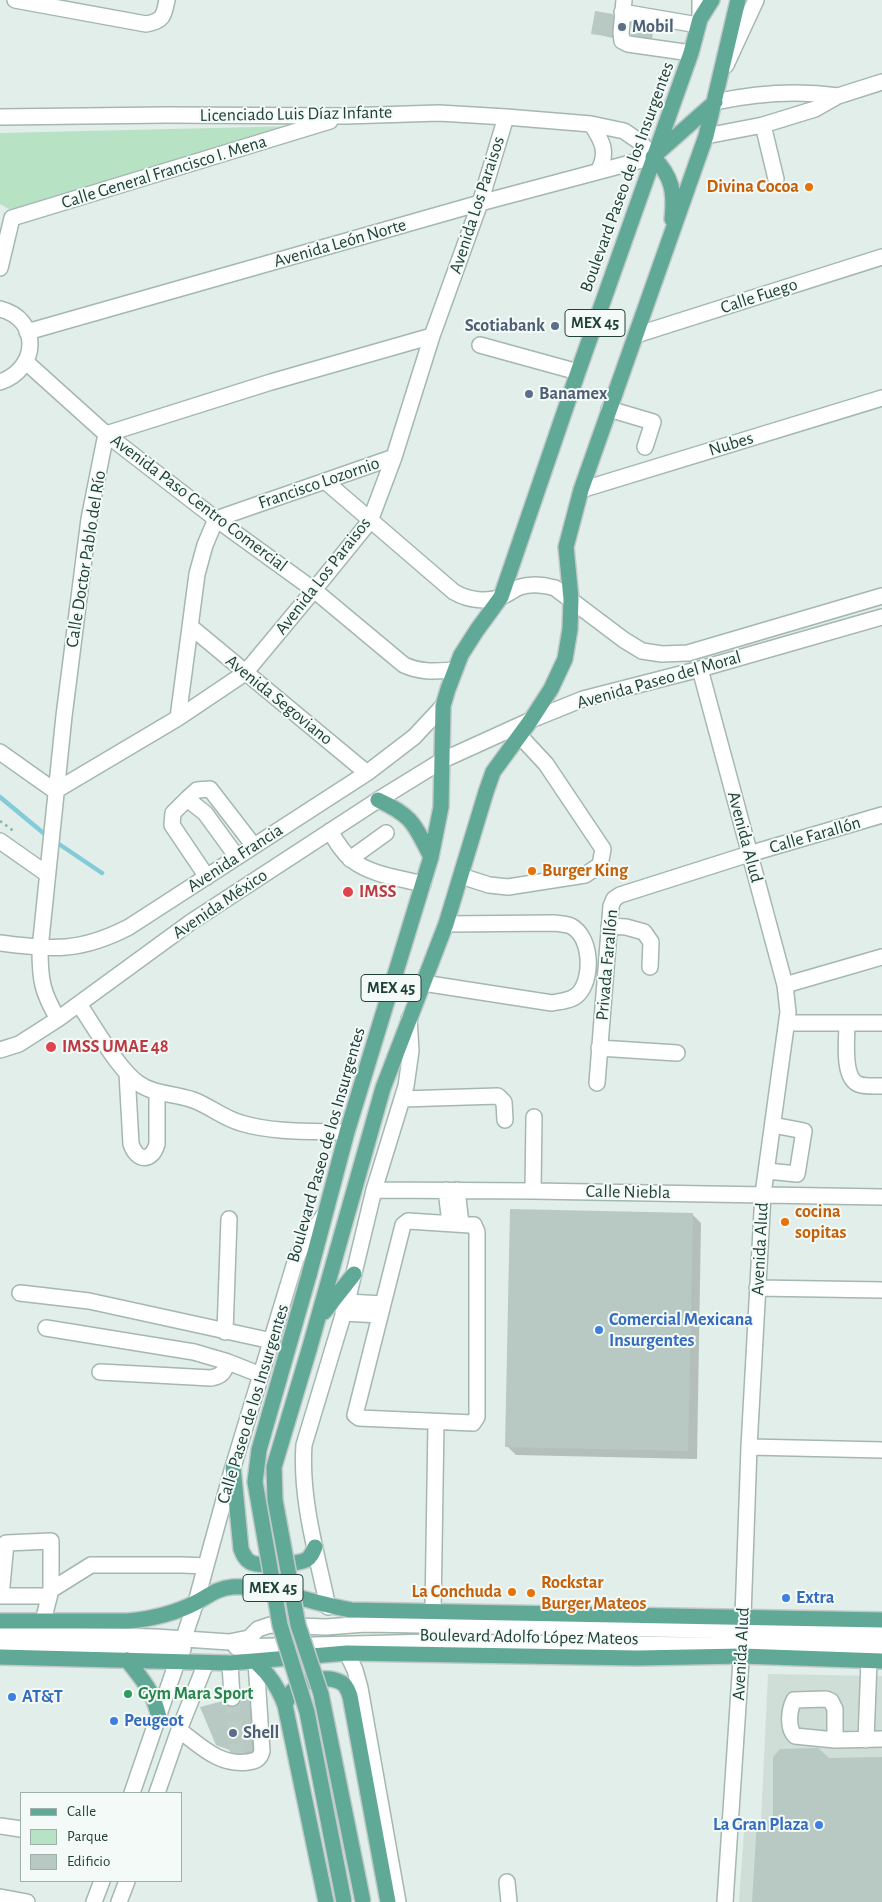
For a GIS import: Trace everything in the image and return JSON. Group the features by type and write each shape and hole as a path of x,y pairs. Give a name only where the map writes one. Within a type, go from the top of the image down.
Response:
{"main road":[{"name":"Boulevard Paseo de los Insurgentes","path":"344,1902 307,1712 280,1625 255,1482 259,1450 309,1275 347,1132 431,857 441,807 444,706 455,670 477,630 502,597 578,372 691,53 699,22 712,0"},
{"name":"MEX 45","path":"363,1902 321,1694 298,1625 275,1500 274,1467 318,1322 383,1088 446,924 493,772 520,736 551,689 565,659 570,629 571,599 566,547 581,490 706,136 738,0"},
{"path":"667,248 673,211 672,190 666,170 653,157 715,102"},
{"path":"378,800 407,816 416,827 431,857"},
{"path":"318,1322 354,1274"},
{"path":"233,1467 241,1548 244,1557 258,1565 300,1562 310,1557 315,1547"},
{"name":"Boulevard Adolfo López Mateos","path":"0,1621 145,1620 196,1602 212,1592 231,1587 269,1591 328,1607 351,1610 433,1612 742,1638 875,1661"},
{"name":"Boulevard Adolfo López Mateos","path":"0,1657 126,1660 181,1650 206,1663 256,1662 347,1653 637,1658 742,1638 882,1620"},
{"path":"126,1660 147,1684 159,1717"},
{"path":"256,1662 271,1676 279,1689 285,1705 326,1902"},
{"path":"285,1705 290,1694 303,1683 329,1679 342,1683 347,1688 388,1902"}],"street":[{"path":"15,0 146,24 156,22 164,14 167,0"},
{"name":"Boulevard Paseo de los Insurgentes","path":"699,22 700,0"},
{"path":"719,80 756,0"},
{"path":"691,53 628,44 622,41 623,6 699,22"},
{"path":"706,136 763,125 815,108 838,96 881,84"},
{"path":"715,102 767,93 796,92 838,96"},
{"name":"Licenciado Luis Díaz Infante","path":"0,118 167,115 345,116 439,113 506,117 591,124 624,131 640,142 653,157"},
{"name":"Calle General Francisco I. Mena","path":"6,216 345,116"},
{"name":"Avenida Los Paraisos","path":"55,791 178,718 245,673 370,521 394,458 432,336 480,203 506,117"},
{"path":"591,124 603,146 603,163 598,171"},
{"path":"763,125 776,179"},
{"name":"Avenida León Norte","path":"27,332 480,203 653,157"},
{"path":"0,268 6,216"},
{"name":"Calle Fuego","path":"636,335 882,256"},
{"path":"0,309 13,314 22,322 30,342 26,362 20,371 0,382"},
{"path":"106,434 271,382 432,336"},
{"path":"480,345 578,372"},
{"name":"Avenida Paso Centro Comercial","path":"26,362 106,434 314,590 404,665 416,670 429,672 455,670"},
{"name":"Nubes","path":"581,490 882,398"},
{"path":"609,409 653,422 645,447"},
{"name":"Calle Doctor Pablo del Río","path":"58,1019 43,989 40,974 40,949 52,813 89,519 106,434"},
{"name":"Francisco Lozornio","path":"216,518 394,458"},
{"name":"Avenida Paseo del Moral","path":"325,481 454,592 475,600 502,597 520,587 543,585 555,588 624,640 642,650 662,654 688,653 882,596"},
{"path":"178,718 197,574 205,545 216,518"},
{"name":"Avenida Paseo del Moral","path":"443,760 531,720 583,700 882,616"},
{"name":"Avenida Segoviano","path":"191,627 367,773"},
{"name":"Avenida Alud","path":"700,668 788,1000 788,1023 763,1194 749,1447 742,1638 725,1902"},
{"name":"Avenida Francia","path":"0,943 40,949 75,947 114,935 129,927 367,773 414,737 444,706"},
{"path":"461,876 508,887 585,875 600,865 603,849 546,764 520,736"},
{"path":"0,752 55,791"},
{"name":"Avenida México","path":"0,1050 19,1044 58,1019 191,922 378,800 443,760"},
{"path":"207,877 172,825 173,813 197,790 210,790 222,802 254,846"},
{"path":"188,799 205,813 237,857"},
{"name":"Calle Farallón","path":"749,854 882,816"},
{"path":"330,831 350,859 369,869 423,884"},
{"path":"350,859 386,833"},
{"path":"0,841 47,874"},
{"name":"Privada Farallón","path":"597,1083 609,926 611,906 614,899 620,895 749,854"},
{"path":"423,983 552,1003 568,1001 580,993 587,976 589,953 582,936 570,926 555,923 446,924"},
{"path":"609,926 626,927 644,932 651,942 650,967"},
{"path":"785,985 882,957"},
{"path":"79,1004 127,1074 145,1088 192,1099 224,1117 257,1127 347,1132"},
{"path":"328,1607 315,1547 302,1467 304,1445 345,1308 374,1190 402,1099 410,1061 409,1019"},
{"path":"788,1023 882,1024"},
{"path":"847,1024 847,1068 850,1077 856,1084 882,1086"},
{"path":"600,1048 677,1053"},
{"path":"127,1074 131,1144 134,1153 140,1157 148,1157 155,1152 157,1144 157,1092"},
{"path":"402,1099 498,1096 504,1102 505,1120"},
{"path":"533,1191 534,1117"},
{"path":"766,1171 796,1174 804,1132 773,1125"},
{"name":"Calle Niebla","path":"374,1190 882,1197"},
{"path":"452,1190 456,1224"},
{"name":"Calle Paseo de los Insurgentes","path":"132,1792 196,1602 233,1467 296,1259 302,1246 325,1214"},
{"path":"225,1332 229,1219"},
{"path":"408,1221 456,1224 474,1225 477,1232 476,1421 470,1424 359,1418 355,1415 404,1223 408,1221"},
{"path":"757,1288 882,1290"},
{"path":"20,1293 89,1301 272,1341"},
{"path":"345,1308 381,1309"},
{"path":"46,1328 194,1352 228,1362 261,1375"},
{"path":"100,1372 211,1378 218,1377 223,1373 228,1362"},
{"path":"433,1612 436,1422"},
{"path":"749,1447 882,1450"},
{"path":"43,1621 50,1593 51,1541 6,1543 1,1596 50,1593 91,1565 206,1566"},
{"path":"0,1634 156,1637 181,1650 250,1638 258,1629 270,1625 326,1627 365,1624 443,1624 742,1638 882,1647"},
{"path":"0,1645 181,1650 322,1644 742,1638 882,1633"},
{"path":"347,1653 355,1670 360,1688 398,1902"},
{"path":"866,1740 875,1661"},
{"path":"179,1730 218,1758 230,1763 257,1761 262,1751 256,1662"},
{"path":"157,1792 179,1730 206,1663"},
{"path":"230,1663 232,1698"},
{"path":"835,1740 882,1739"},
{"path":"0,1826 20,1829"},
{"path":"94,1902 102,1882"},
{"path":"125,1901 127,1882"},
{"path":"507,1882 509,1902"},
{"path":"0,1897 27,1902"}],"shaded area":[{"name":"La Gran Plaza","path":"768,1674 882,1676 882,1902 739,1902 744,1831 756,1830 757,1821 761,1820"}],"green space":[{"path":"299,126 26,218 0,204 0,133"}],"building":[{"path":"595,11 613,14 612,37 591,34"},
{"path":"631,23 652,27 650,38 631,35"},
{"name":"Comercial Mexicana Insurgentes","path":"510,1209 693,1213 688,1451 505,1447"},
{"name":"Shell","path":"249,1694 252,1751 238,1753 216,1745 200,1707 223,1701 227,1706 233,1707 240,1703 241,1696"},
{"name":"La Gran Plaza","path":"818,1748 829,1758 882,1757 882,1902 752,1902 757,1821 773,1821 773,1757 780,1749"}],"waterway":[{"path":"0,797 47,836 102,873"}],"tunnel":[{"path":"232,1698 238,1759"}],"place":[{"name":"Mobil","path":"622,27"},
{"name":"Divina Cocoa","path":"809,187"},
{"name":"Scotiabank","path":"555,326"},
{"name":"Banamex","path":"529,394"},
{"name":"Burger King","path":"532,871"},
{"name":"IMSS","path":"348,892"},
{"name":"IMSS UMAE 48","path":"51,1047"},
{"name":"cocina sopitas","path":"785,1222"},
{"name":"Comercial Mexicana Insurgentes","path":"599,1330"},
{"name":"La Conchuda","path":"512,1592"},
{"name":"Rockstar Burger Mateos","path":"531,1593"},
{"name":"Extra","path":"786,1598"},
{"name":"Gym Mara Sport","path":"128,1694"},
{"name":"AT&T","path":"12,1697"},
{"name":"Peugeot","path":"114,1721"},
{"name":"Shell","path":"233,1733"},
{"name":"La Gran Plaza","path":"819,1825"}]}
